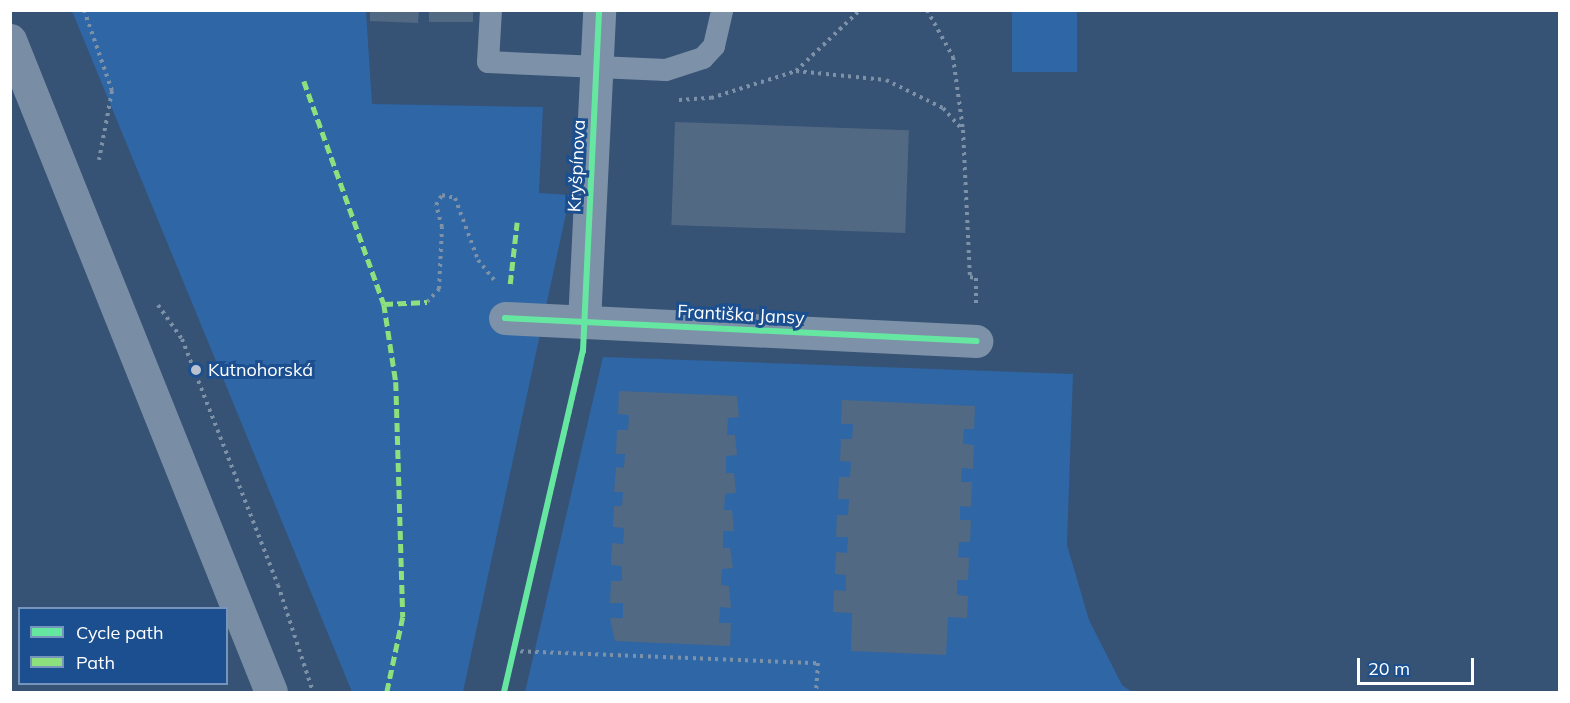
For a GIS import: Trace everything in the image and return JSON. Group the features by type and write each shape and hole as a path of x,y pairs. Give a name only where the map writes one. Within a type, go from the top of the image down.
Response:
{"main road":[{"path":"10,40 271,693"}],"street":[{"name":"Kryšpínova","path":"584,322 598,10"},
{"name":"Františka Jansy","path":"505,318 976,341"}],"lane":[{"path":"490,10 488,62 596,67 688,66 714,46 722,10"}],"path":[{"path":"84,10 112,91 97,169"},
{"path":"796,71 860,10"},
{"path":"927,10 953,57 963,130 969,277 976,278 976,341"},
{"path":"670,100 711,98 796,71 886,80 943,108 963,130"},
{"path":"428,302 439,289 442,227 436,205 442,195 455,198 478,260 491,279 503,283"},
{"path":"154,299 182,339 278,585 313,693"},
{"path":"504,693 584,351 584,322"},
{"path":"513,651 818,663 816,693"}],"shaded area":[{"path":"72,11 366,11 372,104 543,107 539,193 570,195 463,692 352,692"},
{"path":"1012,11 1077,11 1077,72 1012,72"},
{"path":"603,357 1073,374 1067,545 1089,620 1122,685 1132,692 525,692"}],"building":[{"path":"370,10 419,10 418,23 370,21"},
{"path":"429,10 473,10 473,22 429,22"},
{"path":"675,122 909,130 905,233 671,225"},
{"path":"619,391 737,396 739,417 728,418 727,435 735,435 737,455 726,456 726,473 734,473 736,493 725,494 724,510 732,510 734,531 723,531 723,548 730,548 733,568 722,569 721,585 729,586 731,608 720,607 719,623 731,623 730,646 615,641 610,618 623,618 623,603 610,603 611,581 622,581 622,566 611,565 612,543 623,544 624,528 613,527 614,506 622,506 623,492 614,492 616,467 624,468 625,454 616,454 617,430 628,430 629,415 618,414"},
{"path":"842,400 975,406 974,429 964,429 963,444 974,445 973,469 962,468 961,482 972,482 971,507 960,506 960,520 971,520 970,542 959,542 958,557 969,558 968,580 957,580 957,595 968,596 967,618 948,617 946,655 851,651 852,613 833,612 834,590 846,591 846,575 835,574 836,552 847,553 848,537 836,537 837,515 848,515 849,499 838,499 839,477 850,477 851,462 840,461 841,439 852,439 853,424 841,424"}],"marked path":[{"path":"304,81 384,304 396,382 403,617 387,692"},
{"path":"510,284 517,222"},
{"path":"384,304 427,302"}],"cycle path":[{"path":"504,692 583,351 599,10"},
{"path":"505,318 976,341"}],"place":[{"name":"Kutnohorská","path":"196,370"}]}
